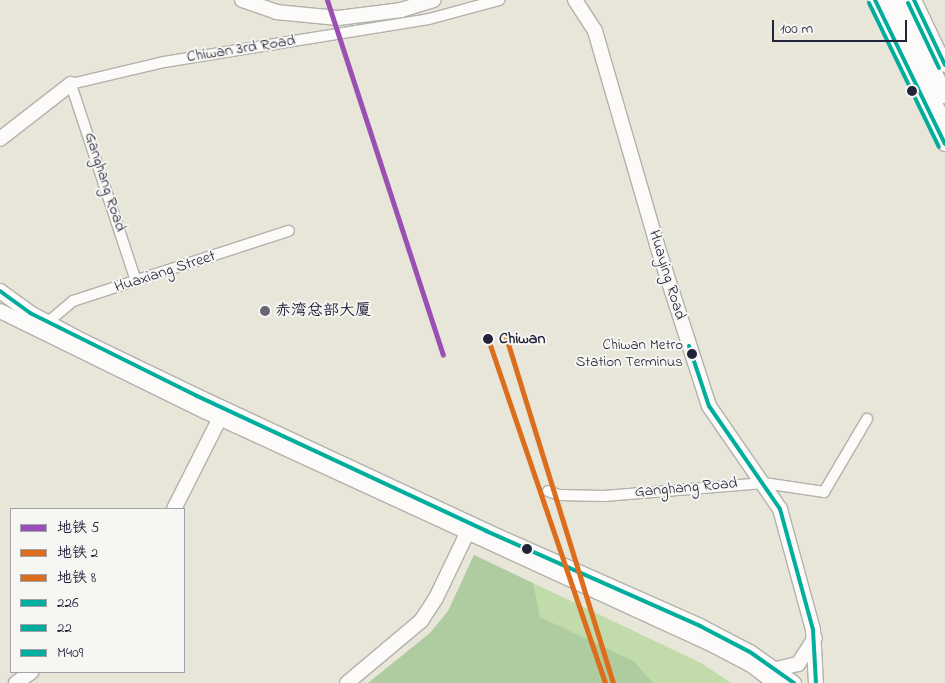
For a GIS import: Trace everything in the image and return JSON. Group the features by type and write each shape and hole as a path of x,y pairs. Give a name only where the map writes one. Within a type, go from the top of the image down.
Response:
{"main road":[{"path":"884,0 945,126"},
{"path":"899,0 945,95"}],"street":[{"path":"242,0 276,12 338,18 401,10 434,0"},
{"name":"Chiwan 3rd Road","path":"0,139 71,84 164,62 429,20 499,0"},
{"name":"Huaying Road","path":"575,0 595,31 657,245 709,406 764,483 780,509 815,638 816,683"},
{"path":"875,0 945,144"},
{"path":"914,0 945,65"},
{"name":"Ganghang Road","path":"71,84 136,281"},
{"name":"Huaxiang Street","path":"48,322 74,301 289,231"},
{"path":"0,291 48,322 222,413"},
{"path":"0,311 469,529 700,626 775,676 794,683"},
{"path":"174,508 222,413"},
{"name":"Ganghang Road","path":"548,490 559,495 604,496 764,483 824,492 867,419"},
{"path":"347,683 421,621 436,598 469,529"},
{"path":"775,676 798,664 815,638"},
{"path":"16,683 29,673"}],"green space":[{"path":"474,555 533,583 540,617 634,661 653,683 368,683 430,633 448,611"},
{"path":"533,583 701,663 731,683 653,683 634,661 539,617"}],"metro line":[{"name":"5","path":"327,0 443,354"},
{"name":"2","path":"505,334 613,683"},
{"name":"8","path":"488,339 605,683"}],"transit line":[{"name":"22","path":"875,0 945,144"},
{"name":"22","path":"914,0 945,65"},
{"name":"M409","path":"869,3 939,147"},
{"name":"M409","path":"908,3 939,68"},
{"name":"226","path":"0,291 30,313 197,396 486,531 700,626 750,652 794,683"},
{"name":"226","path":"689,346 709,406 780,509 813,630 816,683"}],"place":[{"name":"赤湾总部大厦","path":"265,311"},
{"name":"Chiwan","path":"488,339"},
{"name":"Chiwan Metro Station Terminus","path":"692,354"}]}
